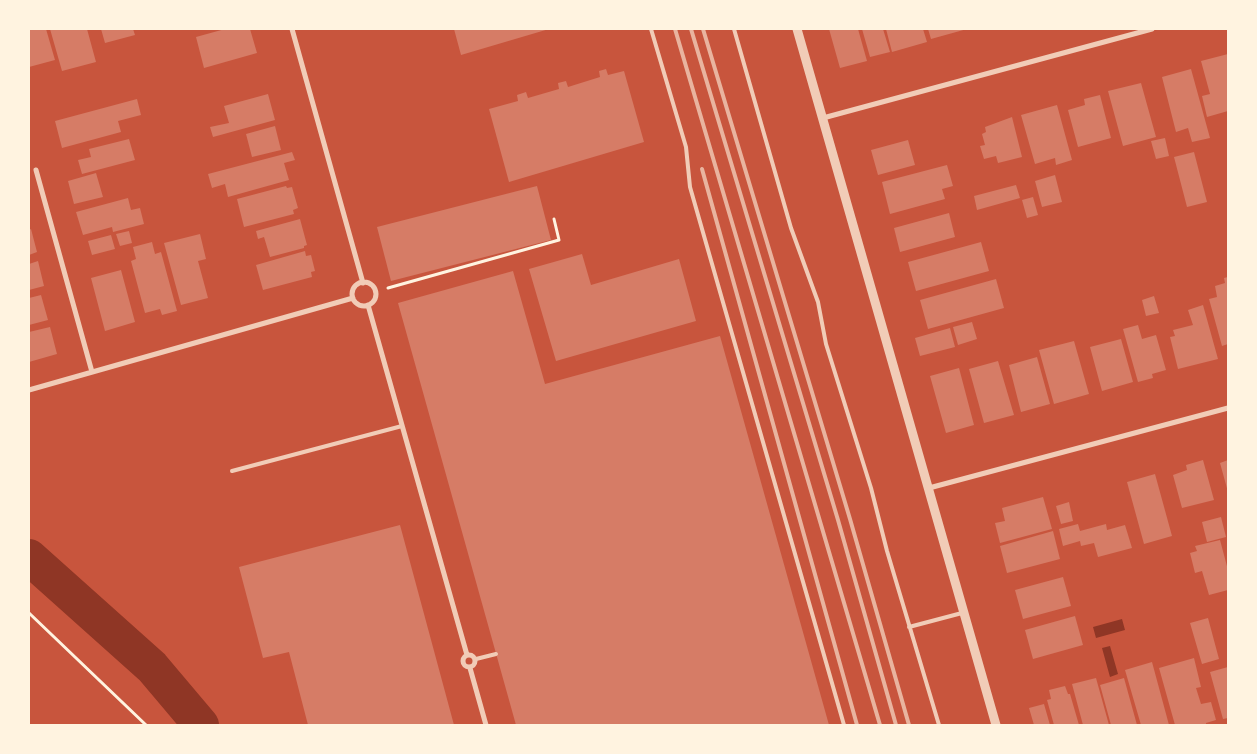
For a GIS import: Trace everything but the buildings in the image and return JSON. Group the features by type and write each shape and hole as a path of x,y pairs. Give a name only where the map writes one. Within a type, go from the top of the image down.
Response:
{"street":[{"path":"292,29 363,283"},
{"path":"797,29 996,725"},
{"path":"823,118 1152,29"},
{"path":"36,170 92,372"},
{"path":"363,283 370,285 375,291 374,300 368,305 357,304 353,298 355,286 363,283"},
{"path":"29,390 353,298"},
{"path":"368,305 467,655"},
{"path":"929,488 1228,408"},
{"path":"467,655 472,655 476,659 476,663 470,668"},
{"path":"467,655 463,659 464,665 470,668 486,725"}],"lane":[{"path":"651,29 686,147 690,187 844,725"},
{"path":"734,29 791,228 818,302 826,344 871,488 909,627 939,725"},
{"path":"232,471 402,426"},
{"path":"909,627 964,612"},
{"path":"476,659 496,654"}],"path":[{"path":"388,288 559,240 554,219"},
{"path":"29,613 146,725"}],"shaded area":[{"path":"1122,619 1125,630 1096,638 1093,627"},
{"path":"1110,646 1118,674 1110,677 1102,648"}],"waterway":[{"path":"29,557 152,667 201,725"}],"railway":[{"path":"675,29 880,725"},
{"path":"691,29 838,520 896,725"},
{"path":"703,29 850,519 909,725"},
{"path":"702,169 857,725"}]}
